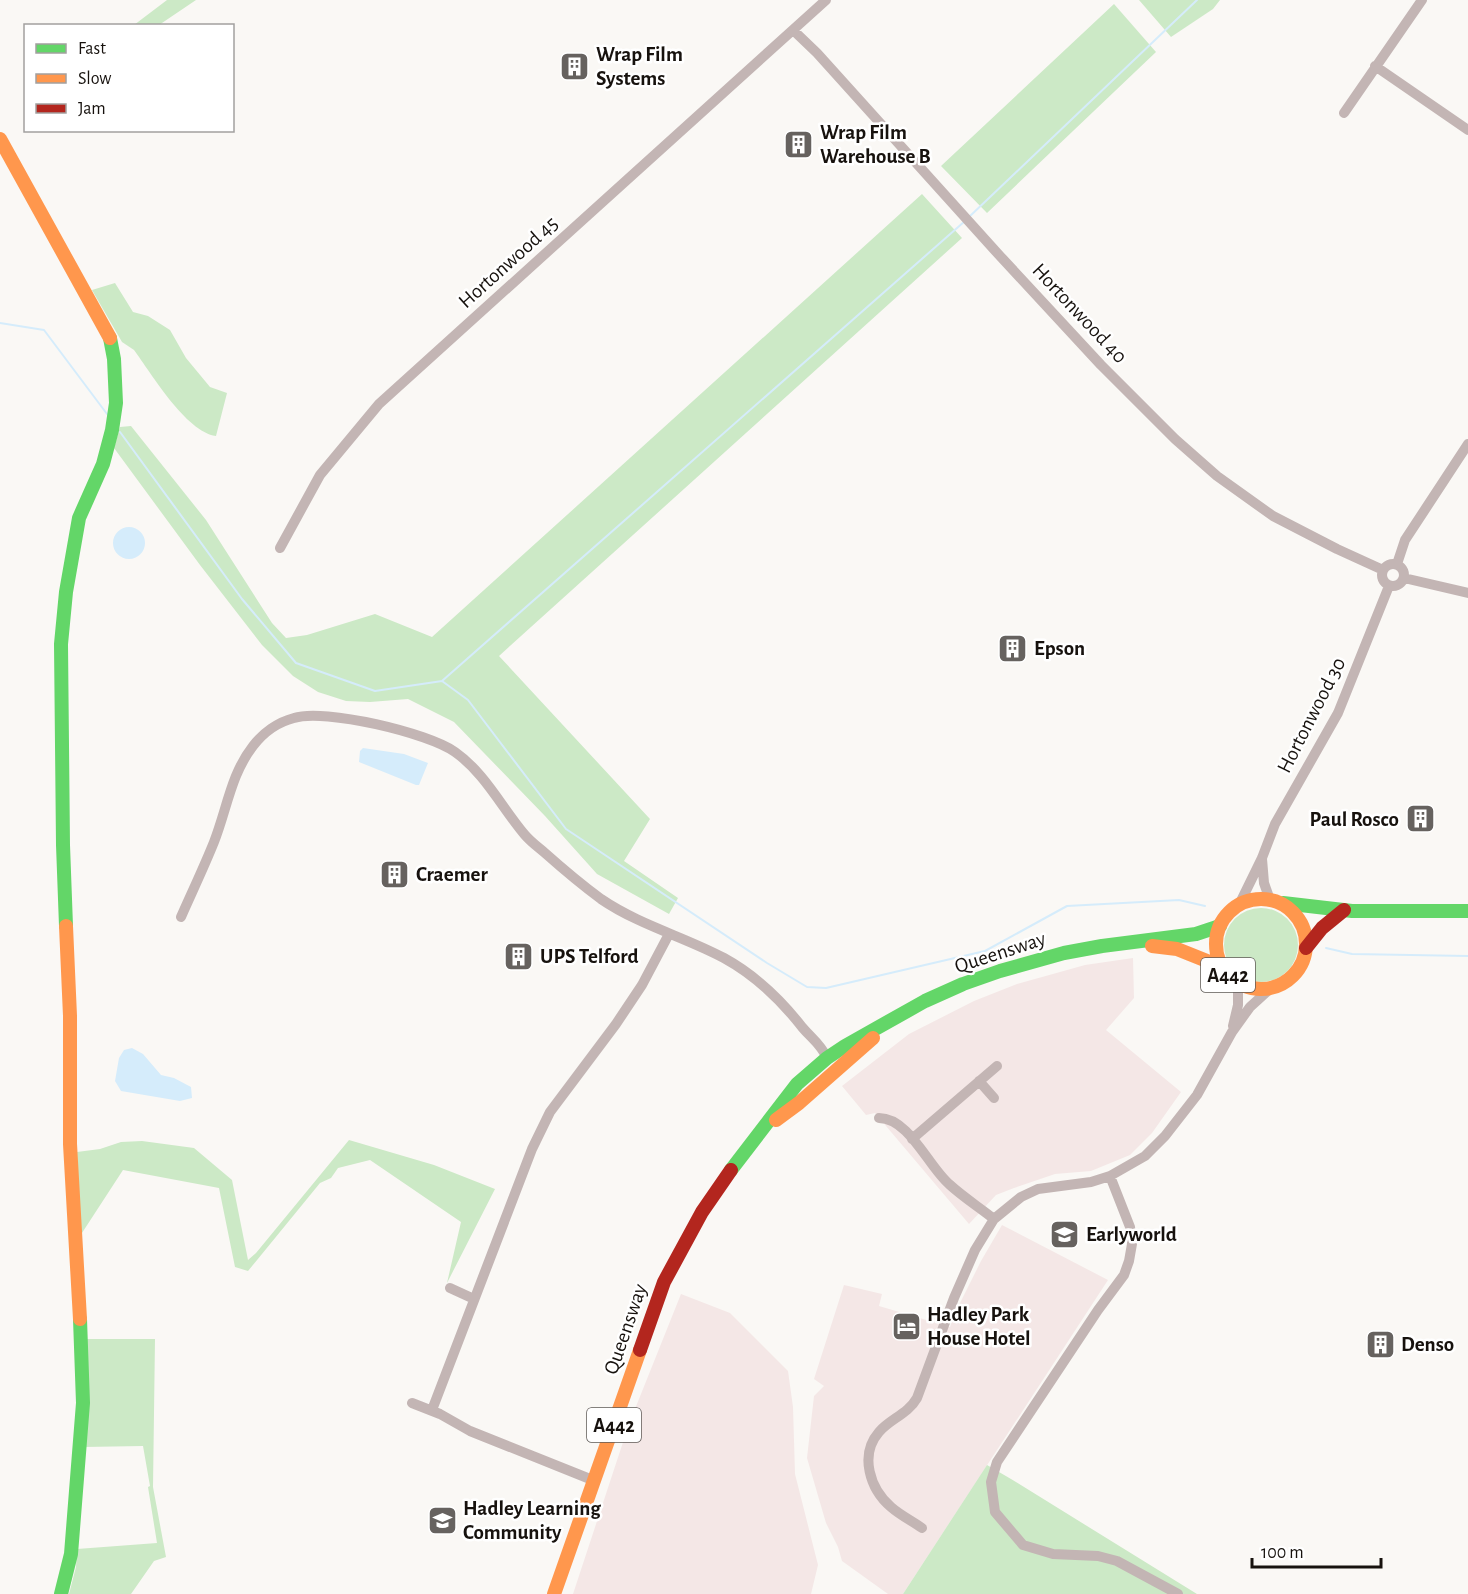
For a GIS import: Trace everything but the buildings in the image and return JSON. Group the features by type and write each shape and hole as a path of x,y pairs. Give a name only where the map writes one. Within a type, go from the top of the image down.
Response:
{"main road":[{"path":"0,139 103,323 113,350 115,379 116,403 112,430 103,464 79,518 75,536 61,644 63,845 70,1016 70,1144 82,1364 82,1403 71,1554 61,1594"},
{"path":"1220,926 1227,914 1249,901 1274,901 1303,908 1344,910 1468,911"},
{"path":"1274,901 1294,913 1304,929 1306,948"},
{"name":"A442","path":"1220,926 1216,940 1217,954 1222,967 1238,983 1260,990 1285,982 1293,976 1303,960 1306,948 1322,928 1344,910"},
{"name":"Queensway","path":"554,1594 664,1282 702,1212 735,1164 797,1084 827,1058 889,1022 934,997 1000,971 1064,953 1196,934 1220,926"},
{"name":"Queensway","path":"1131,943 1177,949 1222,967"},
{"name":"Queensway","path":"761,1131 799,1103 889,1022"},
{"path":"827,1058 837,1070"}],"street":[{"name":"Hortonwood 45","path":"280,548 320,475 379,404 826,0"},
{"path":"1344,112 1422,0"},
{"name":"Hortonwood 40","path":"793,30 975,229 1122,386 1175,439 1217,476 1274,516 1383,570"},
{"path":"1375,66 1468,130"},
{"path":"1397,564 1405,540 1468,444"},
{"path":"1390,564 1397,564 1402,568 1404,578 1397,586 1389,586 1383,581 1383,570 1390,564"},
{"path":"1404,578 1468,593"},
{"name":"Hortonwood 30","path":"1239,905 1262,858 1275,824 1338,713 1389,586"},
{"path":"181,916 214,841 232,784 255,743 280,723 312,714 422,735 456,752 481,776 525,836 603,900 669,934 724,958 755,978 788,1008 808,1034 815,1050 827,1058"},
{"name":"Hortonwood 30","path":"1262,858 1264,883 1274,901"},
{"path":"432,1410 532,1149 550,1112 616,1024 642,985 669,934"},
{"path":"1232,1032 1239,1005 1238,983"},
{"path":"922,1528 892,1508 876,1490 869,1468 869,1451 879,1432 909,1408 916,1398 954,1298 975,1250 994,1219 1021,1197 1038,1189 1091,1182 1110,1176 1136,1163 1165,1136 1197,1095 1232,1032 1253,1004 1270,988"},
{"path":"912,1139 997,1066"},
{"path":"979,1081 994,1098"},
{"path":"879,1118 892,1119 912,1139 948,1184 994,1219"},
{"path":"1110,1176 1130,1227 1132,1244 1129,1261 1124,1275 1085,1329 997,1462 991,1482 995,1512 1023,1545 1053,1554 1098,1556 1117,1561 1178,1594"},
{"path":"450,1288 474,1299"},
{"path":"412,1403 432,1410 470,1431 595,1480"}],"shaded area":[{"path":"1133,958 1134,998 1106,1030 1181,1092 1152,1133 1130,1155 1091,1171 1055,1174 996,1195 969,1224 875,1113 866,1115 842,1086 909,1034 974,1001 1017,984 1085,965"},
{"path":"1002,1225 1108,1280 903,1594 888,1594 842,1561 826,1523 807,1458 814,1396 824,1386 814,1379 844,1285 882,1294 879,1306 950,1327 981,1261"},
{"path":"681,1294 730,1313 788,1371 793,1407 795,1474 818,1565 811,1594 573,1594 629,1424"}],"green space":[{"path":"167,0 196,0 160,24 135,24"},
{"path":"1139,0 1220,0 1213,9 1171,37"},
{"path":"1114,4 1156,52 987,213 941,166"},
{"path":"922,194 962,238 499,656 650,819 624,861 678,898 669,914 597,874 545,816 454,722 408,699 346,701 318,692 293,676 262,645 114,448 120,427 131,426 206,520 272,623 286,638 307,635 375,614 432,637"},
{"path":"115,283 133,312 148,316 170,330 186,358 210,387 227,393 216,436 205,432 181,413 134,350 122,342 92,290"},
{"path":"1254,908 1268,908 1282,914 1292,924 1298,938 1298,952 1292,966 1282,976 1268,982 1254,982 1240,976 1230,966 1224,952 1224,938 1230,924 1240,914"},
{"path":"349,1140 434,1165 495,1189 447,1283 461,1222 370,1160 338,1168 331,1178 320,1183 248,1271 235,1267 219,1188 123,1170 80,1236 77,1152 100,1149 121,1142 142,1141 194,1148 232,1180 248,1260"},
{"path":"86,1339 155,1339 153,1487 166,1557 154,1561 131,1594 69,1594 76,1567 77,1549 157,1543 143,1446 83,1447"},
{"path":"987,1465 1011,1479 1197,1594 903,1594"}],"water":[{"path":"129,527 140,532 145,543 140,554 129,559 118,554 113,543 118,532"},
{"path":"363,748 404,754 428,763 419,785 359,762 360,751"},
{"path":"132,1048 143,1054 161,1075 174,1078 191,1087 192,1098 180,1101 121,1091 115,1081 119,1058 124,1050"}],"waterway":[{"path":"969,217 1197,0"},
{"path":"120,432 242,599 296,663 375,691 442,681 965,221"},
{"path":"0,323 44,330 107,414"},
{"path":"442,681 468,700 566,829 767,963 807,987 826,988 985,951 1067,906 1179,900 1205,906"},
{"path":"1326,948 1352,954 1468,956"}],"traffic: fast":[{"path":"66,926 61,644 66,592 79,518 103,464 112,430 116,403 114,359 110,338"},
{"path":"1283,903 1352,911 1468,911"},
{"path":"731,1170 797,1084 845,1046 925,1001 1000,971 1064,953 1196,934 1220,926"},
{"path":"61,1594 71,1554 83,1403 80,1319"}],"traffic: slow":[{"path":"0,139 110,338"},
{"path":"1261,899 1278,903 1293,912 1302,927 1306,944 1302,961 1293,976 1278,985 1261,989 1244,985 1229,976 1220,961 1216,944 1220,927 1229,912 1244,903 1261,899"},
{"path":"66,926 70,1016 70,1144 80,1319"},
{"path":"1152,946 1177,949 1222,967"},
{"path":"776,1120 799,1103 873,1038"},
{"path":"554,1594 640,1350"}],"traffic: jam":[{"path":"1306,948 1322,928 1344,910"},
{"path":"640,1350 664,1282 702,1212 731,1170"}],"place":[{"name":"Wrap Film Systems","path":"575,66"},
{"name":"Wrap Film Warehouse B","path":"799,144"},
{"name":"Epson","path":"1013,648"},
{"name":"Paul Rosco","path":"1420,819"},
{"name":"Craemer","path":"395,874"},
{"name":"UPS Telford","path":"519,956"},
{"name":"Earlyworld","path":"1065,1234"},
{"name":"Hadley Park House Hotel","path":"906,1326"},
{"name":"Denso","path":"1380,1344"},
{"name":"Hadley Learning Community","path":"442,1520"}]}
